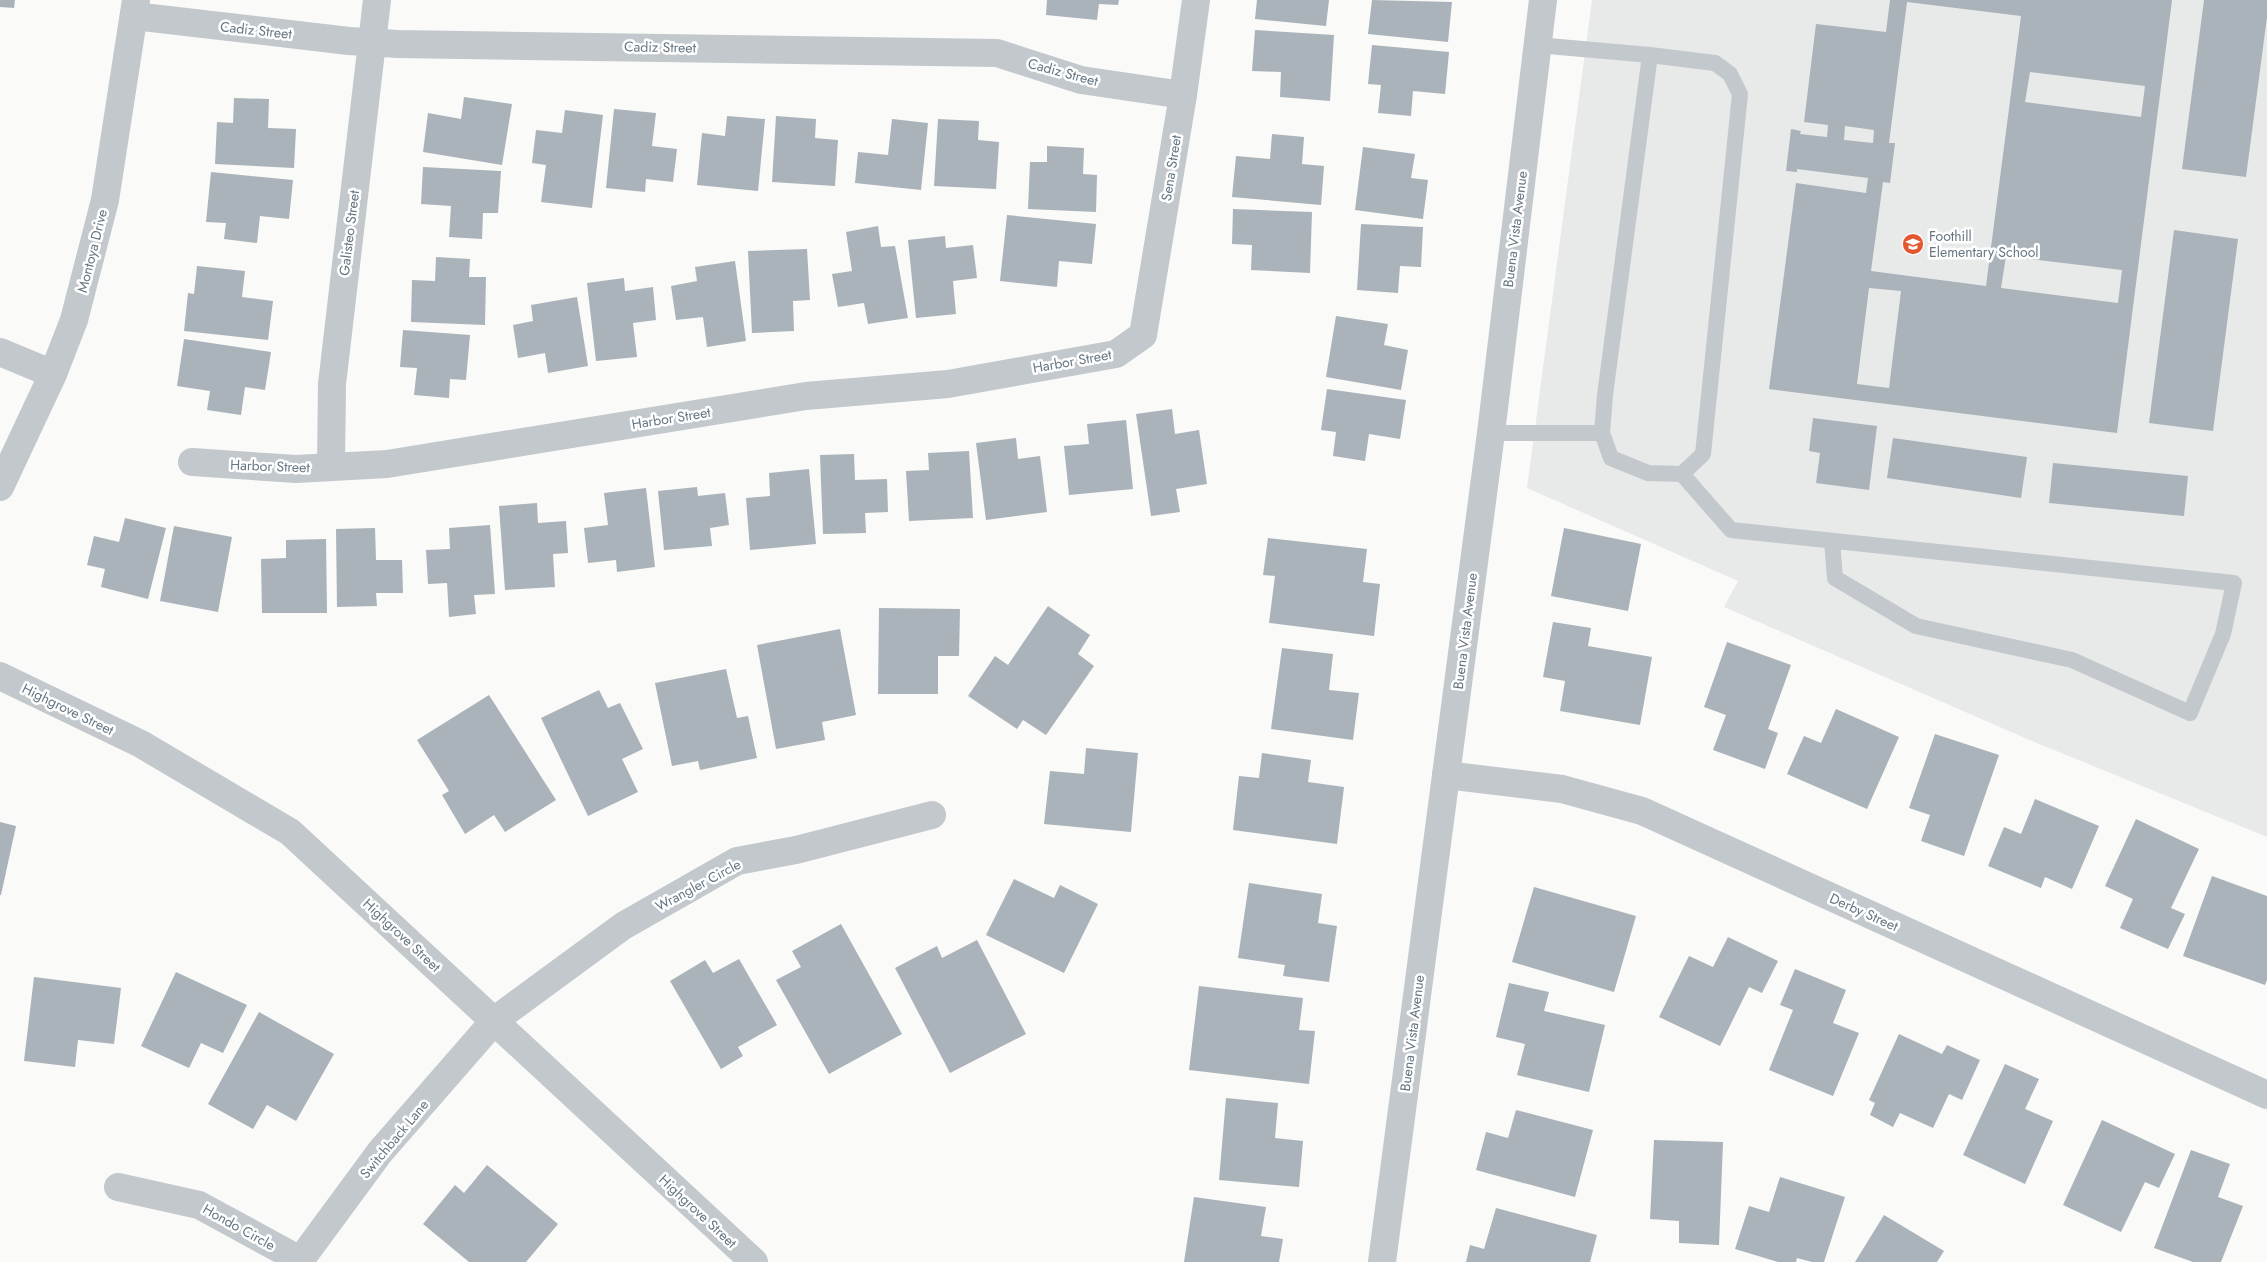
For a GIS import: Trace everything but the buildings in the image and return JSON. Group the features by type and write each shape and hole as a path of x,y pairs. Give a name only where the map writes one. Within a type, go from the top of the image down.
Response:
{"street":[{"name":"Galisteo Street","path":"331,466 332,384 377,0"},
{"name":"Sena Street","path":"1143,336 1183,95 1196,0"},
{"name":"Buena Vista Avenue","path":"1382,1262 1491,433 1543,0"},
{"name":"Cadiz Street","path":"135,8 371,42 997,53 1081,80 1183,95"},
{"name":"Montoya Drive","path":"0,488 53,374 74,320 104,200 135,8"},
{"name":"Harbor Street","path":"192,462 296,469 387,464 806,396 948,384 1116,354 1143,336"},
{"path":"0,352 53,374"},
{"name":"Highgrove Street","path":"0,676 141,744 290,832 754,1262"},
{"name":"Derby Street","path":"1446,775 1562,789 1642,811 2267,1095"},
{"name":"Wrangler Circle","path":"495,1020 623,926 737,861 796,850 932,815"},
{"name":"Switchback Lane","path":"299,1261 380,1152 495,1020"},
{"name":"Hondo Circle","path":"118,1186 199,1205 299,1261"}],"lane":[{"path":"1537,45 1650,55 1715,63 1730,74 1740,94 1703,454 1682,474 1648,473 1611,458 1602,433 1604,395 1650,55"},
{"path":"1491,433 1602,433"},
{"path":"1682,474 1731,530 2234,583 2224,634 2190,713 2072,660 1916,626 1835,578 1832,541"}],"shaded area":[{"name":"Foothill Elementary School","path":"1592,0 2267,0 2267,837 2032,741 1724,607 1738,581 1527,488"}],"place":[{"name":"Foothill Elementary School","path":"1913,244"}]}
